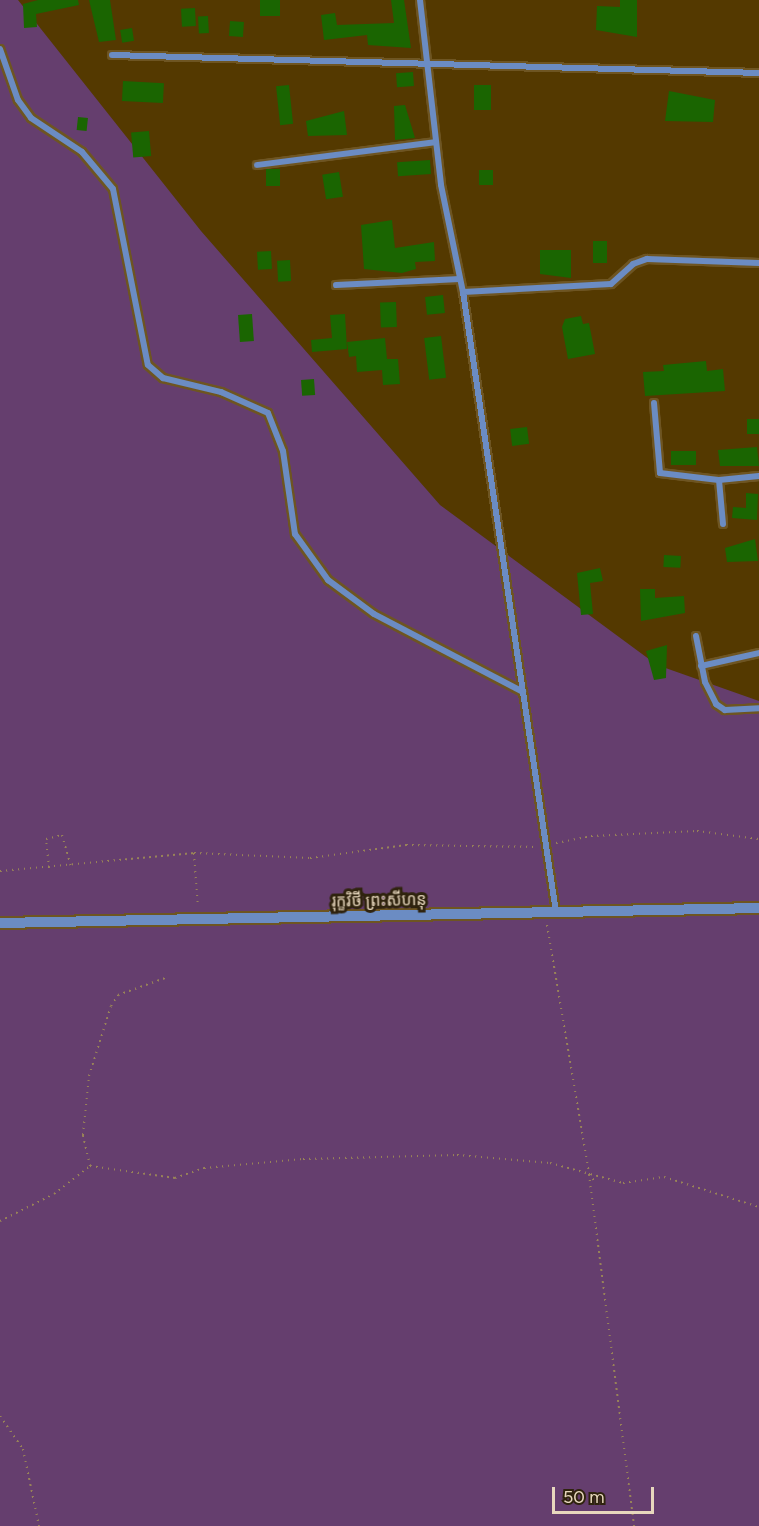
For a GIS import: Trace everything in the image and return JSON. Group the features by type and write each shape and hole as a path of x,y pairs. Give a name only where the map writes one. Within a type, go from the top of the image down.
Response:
{"street":[{"path":"420,0 436,142 463,291 556,913"},
{"path":"0,49 18,100 32,118 81,152 113,189 148,365 163,378 221,392 268,413 283,451 295,534 328,580 374,614 523,692"},
{"path":"112,55 321,64 425,60 759,73"},
{"path":"257,165 436,142"},
{"path":"463,291 611,284 633,264 647,259 759,263"},
{"path":"336,285 460,279"},
{"path":"654,403 660,473 719,480 759,476"},
{"path":"719,480 723,524"},
{"path":"696,636 700,666 718,707 759,708"},
{"path":"700,666 759,653"},
{"name":"រុក្ខវិថី ព្រះសីហនុ","path":"0,923 759,908"}],"path":[{"path":"0,871 194,853 310,858 406,845 546,847 591,836 675,832 759,839"},
{"path":"49,868 45,839 62,835 71,866"},
{"path":"194,853 199,920"},
{"path":"545,913 589,1174 634,1526"},
{"path":"90,1166 83,1136 89,1076 111,1006 117,995 168,977"},
{"path":"0,1221 54,1194 90,1166 175,1178 204,1168 303,1159 457,1155 550,1163 623,1183 664,1177 759,1207"},
{"path":"589,1174 596,1183"},
{"path":"0,1416 23,1449 39,1526"}],"shaded area":[{"path":"0,0 18,0 201,231 440,505 657,665 759,701 759,1526 0,1526"}],"building":[{"path":"38,0 78,0 79,5 36,14 37,27 24,28 23,4"},
{"path":"89,0 110,0 116,40 99,42"},
{"path":"260,0 280,0 280,16 260,16"},
{"path":"391,0 404,0 411,48 368,45 367,35 324,40 321,15 335,13 337,25 394,23"},
{"path":"620,0 637,0 637,37 596,30 597,6 620,7"},
{"path":"195,8 196,26 182,27 181,9"},
{"path":"208,16 209,33 199,34 198,17"},
{"path":"230,21 244,22 243,37 229,36"},
{"path":"132,28 134,41 122,43 120,30"},
{"path":"413,72 414,86 397,87 396,73"},
{"path":"123,81 164,83 163,103 122,101"},
{"path":"289,85 293,124 280,125 276,86"},
{"path":"474,85 491,85 491,110 474,110"},
{"path":"669,91 715,100 713,122 665,121"},
{"path":"405,105 415,138 395,140 394,106"},
{"path":"344,111 347,135 308,136 306,121"},
{"path":"78,117 88,118 87,131 77,130"},
{"path":"149,131 151,156 133,157 131,133"},
{"path":"430,160 431,174 398,176 397,162"},
{"path":"266,169 280,169 280,186 266,186"},
{"path":"479,170 493,170 493,185 479,185"},
{"path":"339,172 343,197 326,199 322,175"},
{"path":"392,220 395,248 434,242 435,261 415,262 416,269 402,273 364,269 361,225"},
{"path":"593,241 607,241 607,263 593,263"},
{"path":"540,250 571,250 571,278 540,274"},
{"path":"271,251 272,269 258,270 257,252"},
{"path":"290,260 291,281 278,282 277,261"},
{"path":"443,295 445,313 427,315 425,297"},
{"path":"396,302 397,327 381,328 380,303"},
{"path":"252,314 254,341 240,342 238,315"},
{"path":"345,314 347,349 312,352 311,340 332,338 330,315"},
{"path":"581,316 583,324 589,323 595,354 568,359 562,327 565,319"},
{"path":"441,336 446,378 429,380 424,338"},
{"path":"385,338 387,359 398,359 400,384 383,385 382,370 357,372 356,356 349,357 347,342"},
{"path":"706,361 707,371 723,369 725,391 645,396 643,372 664,371 663,365"},
{"path":"314,379 315,395 302,396 301,380"},
{"path":"747,419 759,419 759,434 747,434"},
{"path":"527,427 529,444 512,446 510,429"},
{"path":"757,447 759,466 720,466 718,450"},
{"path":"671,451 696,451 696,465 671,465"},
{"path":"746,493 758,494 757,520 732,518 733,507 746,508"},
{"path":"755,539 758,561 727,562 725,548"},
{"path":"664,555 681,556 680,568 663,567"},
{"path":"600,568 603,581 590,583 593,614 581,615 577,573"},
{"path":"640,589 655,589 655,598 684,596 685,613 641,621"},
{"path":"667,645 666,678 654,680 646,651"}]}
